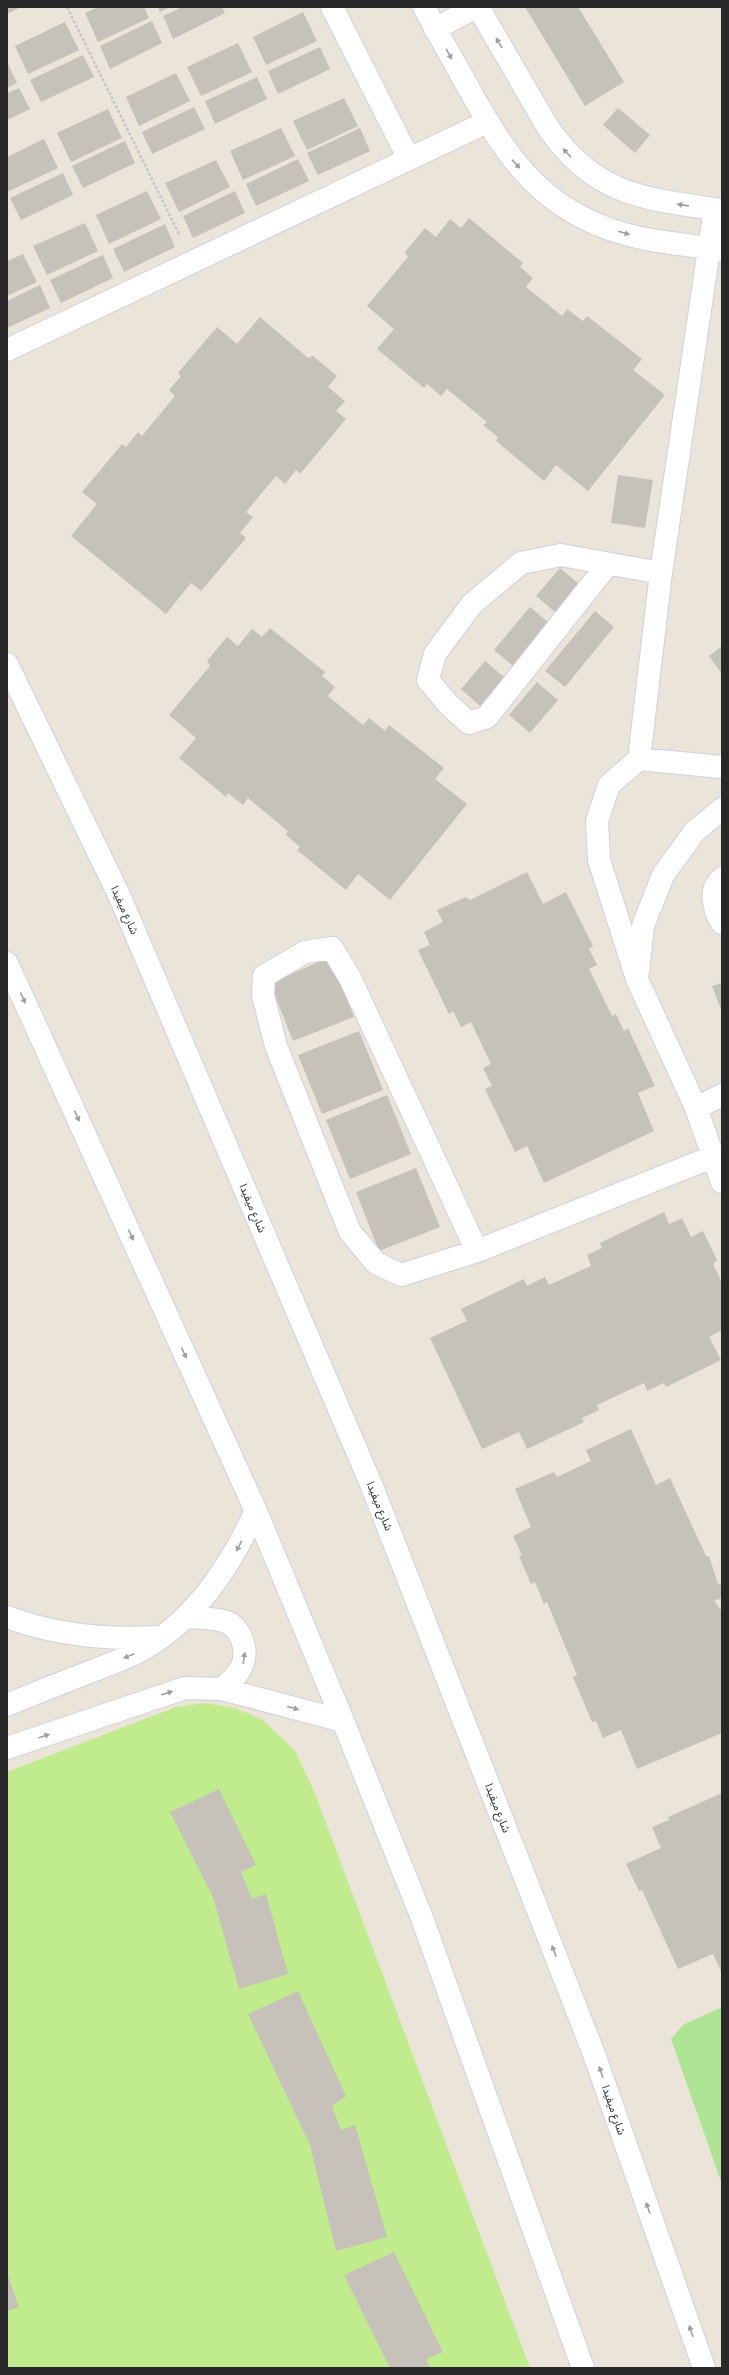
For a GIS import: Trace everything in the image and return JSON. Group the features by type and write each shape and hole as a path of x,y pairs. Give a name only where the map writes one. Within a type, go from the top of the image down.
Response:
{"street":[{"path":"332,7 409,159"},
{"path":"424,7 487,122 511,159 530,180 579,215 608,229 639,238 716,249"},
{"path":"435,29 477,7 547,126 574,160 598,178 632,195 654,201 719,209 716,249 661,573 639,759 609,785 597,821 599,860 637,979 696,1108 722,1182"},
{"path":"7,350 193,263 487,122"},
{"path":"608,564 487,717 469,722 449,705 428,680 435,654 472,604 521,563 561,556 661,573"},
{"name":"شارع ميفيدا","path":"7,664 119,895 371,1484 594,2054 704,2368"},
{"path":"639,759 722,767"},
{"path":"637,979 643,926 663,875 695,831 722,809"},
{"path":"722,878 712,898 716,913 722,923"},
{"path":"477,1251 350,978 332,948 305,952 264,976 263,995 276,1046 350,1232 376,1263 401,1275 477,1251 712,1156"},
{"path":"7,962 256,1511 343,1721 422,1918 583,2368"},
{"path":"696,1108 722,1095"},
{"path":"7,1705 135,1654 162,1637 186,1617 238,1549 256,1511"},
{"path":"7,1617 26,1624 94,1637 128,1639 162,1637"},
{"path":"186,1617 224,1621 238,1631 245,1646 243,1664 222,1689"},
{"path":"7,1748 185,1688 222,1689 343,1721"}],"path":[{"path":"66,7 193,263"}],"green space":[{"path":"205,1703 235,1708 263,1720 295,1751 314,1791 530,2368 7,2368 7,1772 176,1707"},
{"path":"722,2007 722,2184 671,2039 683,2025"}],"building":[{"path":"7,7 21,7 7,14"},
{"path":"98,7 144,7 149,18 98,42 85,13"},
{"path":"158,7 170,7 160,12"},
{"path":"182,7 222,7 225,13 173,39 163,16"},
{"path":"525,7 578,7 624,82 585,106"},
{"path":"303,12 317,41 266,65 253,37"},
{"path":"152,21 162,43 110,69 100,46"},
{"path":"65,22 79,50 28,74 15,46"},
{"path":"238,43 252,72 201,96 187,67"},
{"path":"320,47 330,69 278,94 268,71"},
{"path":"83,55 94,77 41,102 30,80"},
{"path":"7,62 17,83 7,88"},
{"path":"176,73 190,101 139,126 126,97"},
{"path":"257,77 267,99 215,124 205,101"},
{"path":"19,88 30,109 7,120 7,93"},
{"path":"344,98 358,126 307,150 293,121"},
{"path":"194,107 205,129 152,154 142,132"},
{"path":"618,108 650,135 635,153 603,125"},
{"path":"108,109 122,138 71,162 57,133"},
{"path":"281,128 295,156 243,180 230,151"},
{"path":"360,128 370,151 318,175 307,153"},
{"path":"44,139 58,168 7,192 7,157"},
{"path":"125,141 135,163 83,188 72,166"},
{"path":"298,159 309,181 256,206 246,184"},
{"path":"216,160 230,187 179,212 165,183"},
{"path":"63,173 73,195 21,220 10,198"},
{"path":"147,191 161,219 109,244 96,215"},
{"path":"235,191 245,213 193,238 183,216"},
{"path":"469,218 523,263 520,267 533,278 526,287 562,316 567,309 583,321 587,316 642,359 633,370 665,395 588,491 556,465 544,481 496,441 498,437 483,425 487,422 447,389 441,396 427,384 424,388 377,349 394,329 367,306 408,257 405,252 425,228 436,237 450,219 461,228"},
{"path":"85,223 98,251 47,275 33,246"},
{"path":"165,224 175,247 124,272 113,249"},
{"path":"23,254 37,282 7,296 7,261"},
{"path":"103,255 113,278 61,303 50,280"},
{"path":"40,285 50,308 7,328 7,301"},
{"path":"260,317 308,358 313,356 337,376 328,387 345,401 336,411 346,419 300,474 296,470 285,484 276,476 246,512 253,517 240,533 246,538 201,591 191,583 166,614 71,536 97,504 82,492 122,444 126,447 138,432 142,436 175,396 169,390 181,376 178,373 217,327 237,344"},
{"path":"618,475 653,480 645,528 611,523"},
{"path":"560,568 579,584 555,612 536,596"},
{"path":"530,607 549,623 513,666 494,650"},
{"path":"595,611 614,627 565,687 545,671"},
{"path":"270,628 325,672 322,676 335,687 328,696 363,725 369,718 385,731 389,725 444,768 435,779 467,804 390,900 358,874 346,890 297,850 300,847 286,835 288,831 248,798 243,805 228,793 226,797 179,758 196,738 169,715 210,666 207,661 227,637 238,646 252,629 262,637"},
{"path":"722,646 722,674 709,656"},
{"path":"485,661 504,677 480,706 461,689"},
{"path":"537,682 558,700 530,733 509,715"},
{"path":"527,872 543,904 566,892 593,946 589,949 597,965 589,969 612,1016 616,1014 624,1031 628,1028 655,1086 638,1093 654,1131 544,1183 527,1146 515,1152 485,1089 492,1086 483,1068 491,1064 471,1022 461,1027 453,1011 449,1014 418,950 430,945 424,932 443,922 437,910 466,897 470,900"},
{"path":"330,957 354,1017 293,1041 270,983"},
{"path":"722,983 722,1012 712,986"},
{"path":"359,1031 383,1090 322,1114 298,1055"},
{"path":"387,1095 411,1154 350,1179 326,1120"},
{"path":"416,1168 440,1227 379,1251 356,1192"},
{"path":"664,1212 669,1224 682,1218 691,1237 703,1231 717,1260 713,1264 722,1283 722,1330 709,1337 721,1360 666,1387 664,1383 647,1391 644,1383 597,1405 599,1410 582,1418 584,1422 527,1449 519,1432 482,1449 430,1338 467,1321 461,1309 524,1279 527,1286 545,1277 549,1285 591,1266 587,1255 602,1248 600,1243"},
{"path":"631,1429 656,1485 670,1478 706,1556 709,1556 718,1584 722,1583 722,1598 714,1601 722,1611 722,1733 637,1769 621,1730 603,1738 596,1721 592,1722 573,1677 577,1675 547,1602 544,1604 535,1582 531,1584 519,1556 522,1555 513,1536 531,1527 515,1489 554,1472 557,1477 591,1461 586,1450"},
{"path":"219,1789 256,1865 241,1872 252,1899 266,1894 288,1974 239,1989 213,1897 170,1812"},
{"path":"722,1793 722,1973 713,1954 678,1969 642,1890 639,1891 626,1864 661,1848 652,1827 669,1820 668,1817"},
{"path":"298,1991 346,2096 332,2106 341,2130 355,2125 387,2237 336,2251 310,2145 248,2014"},
{"path":"394,2252 443,2352 426,2359 430,2368 390,2368 344,2275"},
{"path":"7,2273 19,2307 7,2311"}]}
